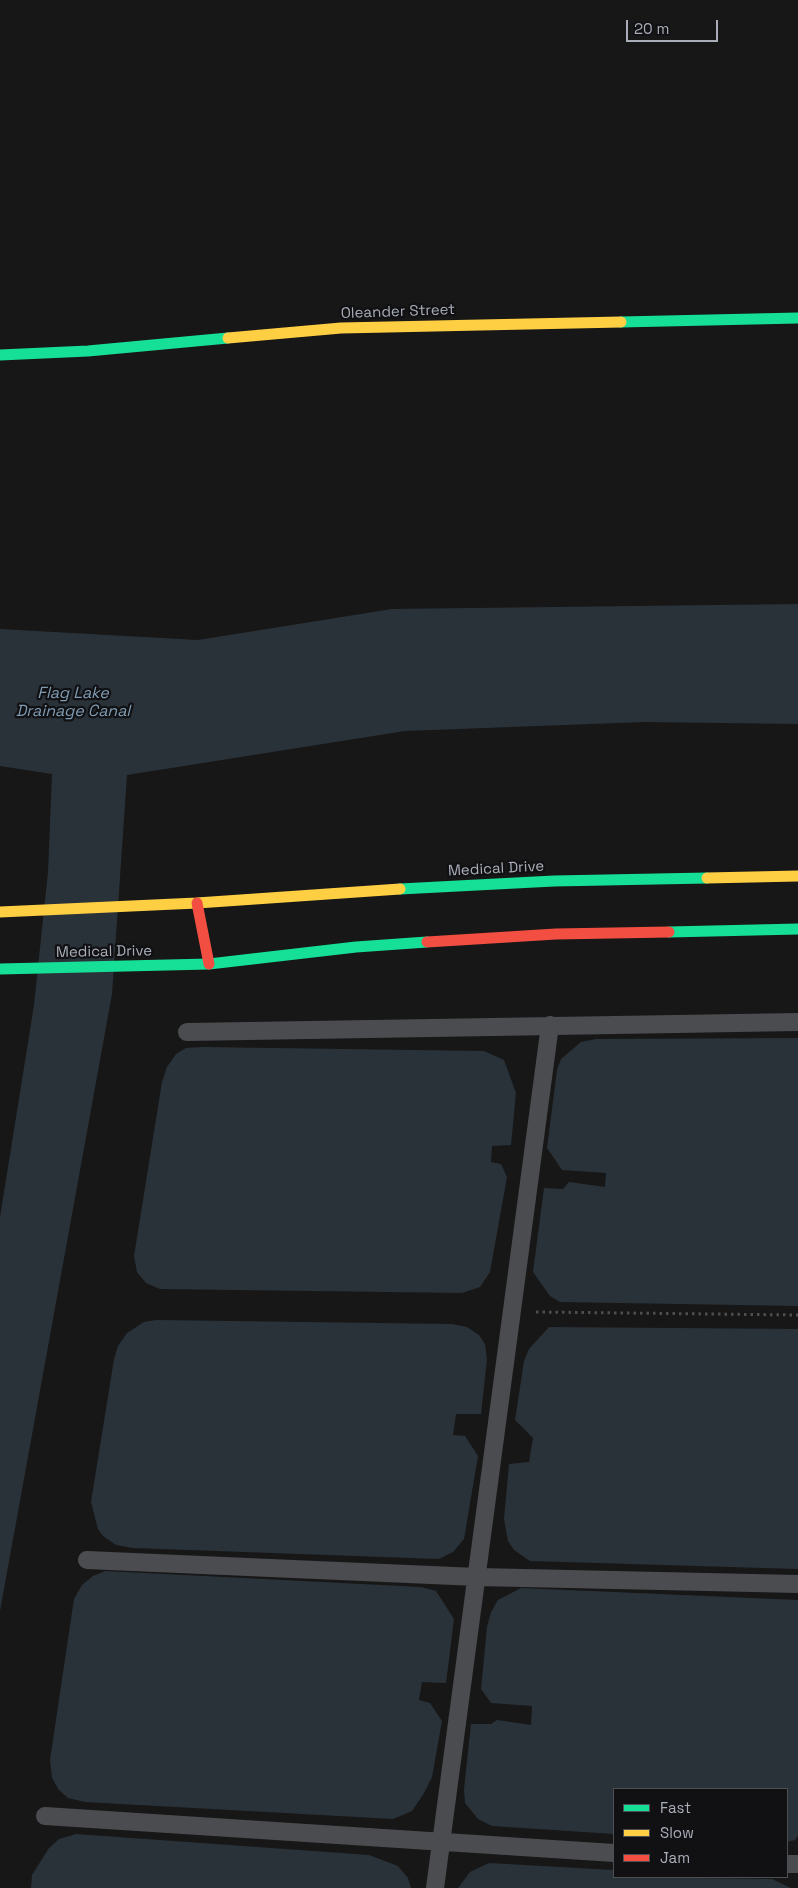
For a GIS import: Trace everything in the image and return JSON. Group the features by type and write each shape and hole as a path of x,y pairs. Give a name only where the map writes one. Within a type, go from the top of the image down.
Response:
{"street":[{"name":"Oleander Street","path":"0,355 88,350 341,328 798,318"},
{"name":"Medical Drive","path":"3,912 180,904 290,895 554,880 798,876"},
{"path":"197,903 209,964"},
{"name":"Medical Drive","path":"4,969 179,966 356,947 556,934 798,929"}],"lane":[{"path":"187,1032 798,1022"},
{"path":"435,1888 550,1025"},
{"path":"87,1560 477,1577 798,1584"},
{"path":"45,1816 613,1853"}],"path":[{"path":"512,1312 798,1315"}],"water":[{"name":"Flag Lake Drainage Canal","path":"798,604 798,724 644,722 405,731 127,775 112,994 0,1611 0,1217 34,1005 48,872 52,774 0,766 0,629 198,640 392,609"},
{"path":"798,1038 798,1306 560,1302 550,1296 533,1272 544,1188 563,1189 569,1182 605,1187 606,1173 562,1170 547,1148 557,1070 561,1059 581,1042 596,1039"},
{"path":"186,1048 484,1051 504,1060 516,1093 511,1145 492,1146 491,1162 501,1164 507,1177 490,1272 480,1287 462,1293 160,1289 146,1283 137,1272 134,1256 162,1082 167,1067 176,1054"},
{"path":"156,1320 452,1324 467,1327 479,1335 485,1344 487,1359 481,1414 456,1414 453,1435 465,1436 478,1456 464,1539 453,1552 439,1559 133,1548 116,1545 103,1536 98,1529 91,1502 114,1359 118,1346 127,1333 144,1322"},
{"path":"549,1327 798,1329 798,1569 530,1561 514,1550 508,1541 504,1519 509,1464 529,1462 533,1438 515,1420 524,1361 529,1349"},
{"path":"105,1571 421,1587 436,1591 454,1619 446,1683 422,1682 419,1700 430,1703 442,1721 432,1777 412,1811 393,1819 85,1802 68,1798 59,1790 52,1778 50,1760 74,1599 82,1585 93,1576"},
{"path":"521,1588 798,1600 798,1836 795,1840 788,1842 788,1788 613,1788 613,1834 492,1826 478,1819 465,1803 464,1789 471,1724 491,1724 497,1720 531,1725 532,1706 491,1703 481,1689 487,1627 491,1612 498,1600"},
{"path":"76,1834 369,1855 398,1866 408,1878 411,1888 31,1888 32,1875 49,1848 59,1839"},
{"path":"489,1863 613,1870 613,1878 772,1879 791,1888 458,1888 470,1872"}],"traffic: fast":[{"path":"621,322 798,318"},
{"path":"0,355 88,351 228,338"},
{"path":"400,889 554,881 707,878"},
{"path":"669,932 798,929"},
{"path":"0,969 209,964 356,947 427,942"}],"traffic: slow":[{"path":"228,338 341,328 621,322"},
{"path":"707,878 798,876"},
{"path":"0,912 197,903 400,889"}],"traffic: jam":[{"path":"197,903 209,964"},
{"path":"427,942 556,934 669,932"}]}
